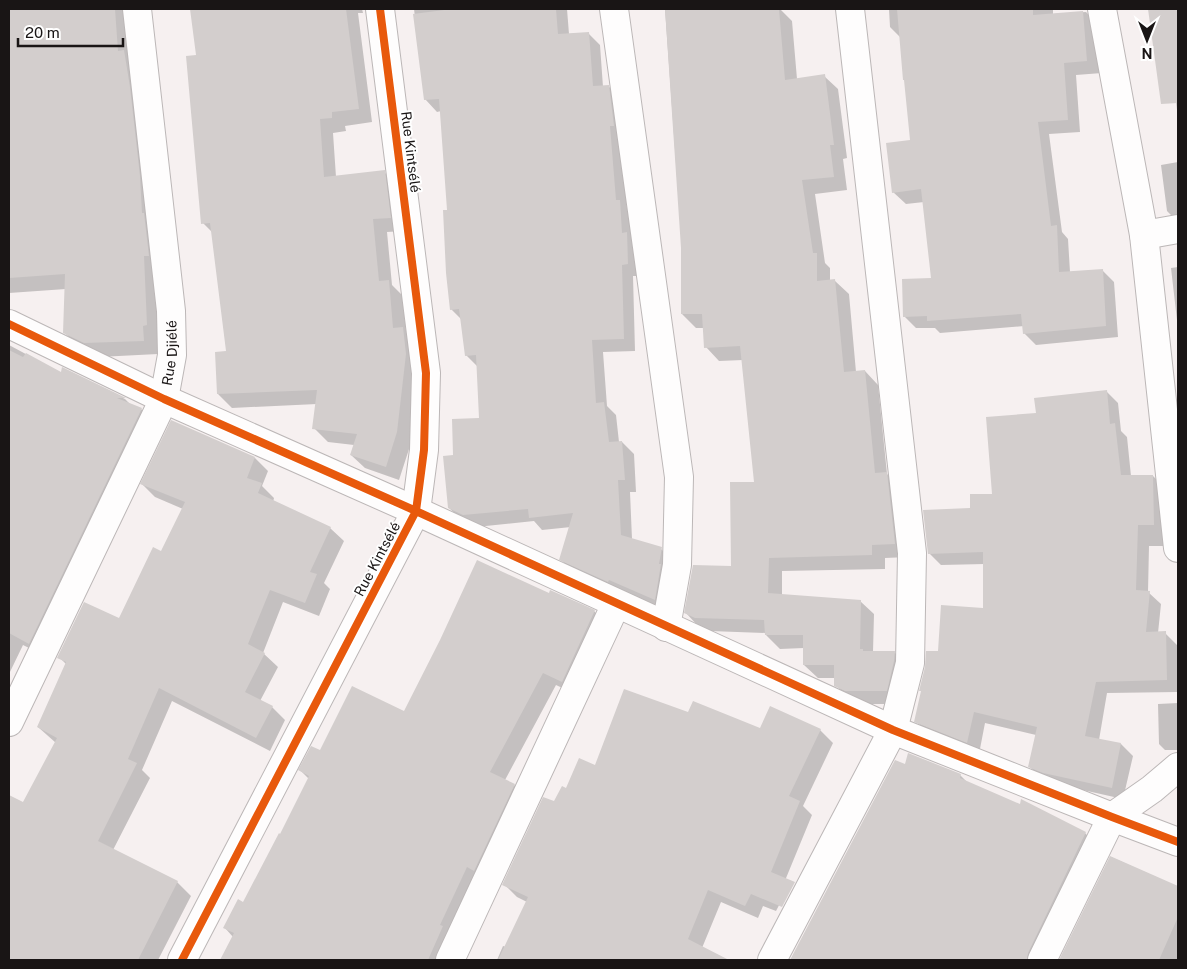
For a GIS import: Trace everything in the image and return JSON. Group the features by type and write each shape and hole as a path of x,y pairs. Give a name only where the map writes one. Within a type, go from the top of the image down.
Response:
{"street":[{"name":"Rue Djiélé","path":"9,722 164,399 172,355 171,311 137,9"},
{"name":"Rue Kintsélé","path":"182,960 416,511 424,450 426,373 380,9"},
{"path":"614,9 679,477 678,565 666,627"},
{"path":"772,960 893,730 910,663 912,553 850,9"},
{"path":"1102,9 1144,235 1178,548"},
{"path":"1144,235 1178,229"},
{"path":"9,324 164,399 416,511 893,730 1178,842"},
{"path":"450,960 616,604"},
{"path":"1042,960 1112,817 1152,789 1178,767"}],"building":[{"path":"9,9 115,9 118,51 124,50 130,87 140,176 142,213 144,213 149,256 144,256 147,325 143,326 144,341 84,343 63,333 65,274 9,278"},
{"path":"190,9 346,9 359,109 332,112 332,118 320,119 324,177 385,170 391,218 373,219 379,281 389,280 393,328 403,327 406,354 397,432 386,467 350,455 357,434 312,429 317,390 217,394 215,352 226,351 210,223 201,224 186,56 196,55"},
{"path":"452,9 556,9 558,34 589,32 593,86 609,85 614,126 610,126 616,200 620,200 622,233 627,232 628,264 622,265 624,339 592,340 596,403 604,402 609,442 622,441 625,480 618,480 621,535 662,547 655,600 559,560 573,513 529,518 528,509 463,515 448,508 443,456 453,455 452,419 479,418 476,355 465,356 459,309 450,310 443,210 447,210 439,99 424,100 413,14"},
{"path":"665,9 779,9 785,80 825,74 834,145 830,145 834,177 802,180 813,253 817,253 817,281 835,279 844,372 865,370 875,473 887,472 895,544 872,545 872,555 769,558 768,593 861,600 860,649 863,649 863,651 895,651 887,691 845,691 834,686 834,665 803,665 803,635 765,635 764,620 695,618 684,613 693,565 731,566 730,482 754,482 740,346 704,348 702,314 681,314 681,248"},
{"path":"897,9 1033,9 1033,15 1083,11 1087,61 1064,63 1068,120 1038,122 1051,226 1057,225 1059,272 1103,269 1106,326 1023,334 1021,314 927,321 927,316 903,317 902,279 931,278 921,189 892,193 886,143 910,140"},
{"path":"1148,9 1178,9 1178,103 1161,104"},
{"path":"9,350 23,357 26,353 61,372 62,367 126,398 117,398 142,408 29,644 9,633"},
{"path":"1107,390 1110,424 1115,423 1121,475 1153,475 1154,525 1138,525 1136,590 1150,591 1146,632 1166,631 1167,680 1096,682 1085,736 1121,743 1112,788 1043,773 1028,767 1037,727 974,712 967,743 914,722 921,691 919,691 925,667 926,651 938,651 941,605 983,608 983,552 928,554 923,510 970,508 970,494 992,494 986,417 1036,413 1034,398"},
{"path":"171,420 255,457 247,478 262,483 258,493 331,527 310,572 317,574 305,603 270,590 248,644 265,653 245,692 273,706 256,738 159,688 128,759 137,763 98,841 178,881 138,960 9,960 9,795 23,802 57,738 37,727 66,662 57,658 84,602 119,618 153,547 161,551 185,502 140,484"},
{"path":"477,560 549,593 550,590 595,610 562,682 543,673 490,772 515,784 474,871 467,867 440,925 443,926 428,960 220,960 234,933 223,928 238,899 243,902 309,776 298,770 311,746 320,750 352,686 404,711 440,640"},
{"path":"624,689 688,712 693,701 760,728 770,706 821,729 789,796 800,801 771,872 795,882 782,907 751,894 745,906 708,890 688,939 729,960 498,960 528,897 502,885 543,797 554,801 562,786 566,788 579,758 595,765"},
{"path":"908,753 961,774 960,778 1020,804 1021,799 1086,832 1028,953 1027,960 790,960 895,760 905,764"},
{"path":"1110,856 1178,886 1178,917 1159,960 1059,960"}],"cycle path":[{"path":"182,960 416,511 424,450 426,373 380,9"},
{"path":"9,324 164,399 416,511 893,730 1178,842"}]}
